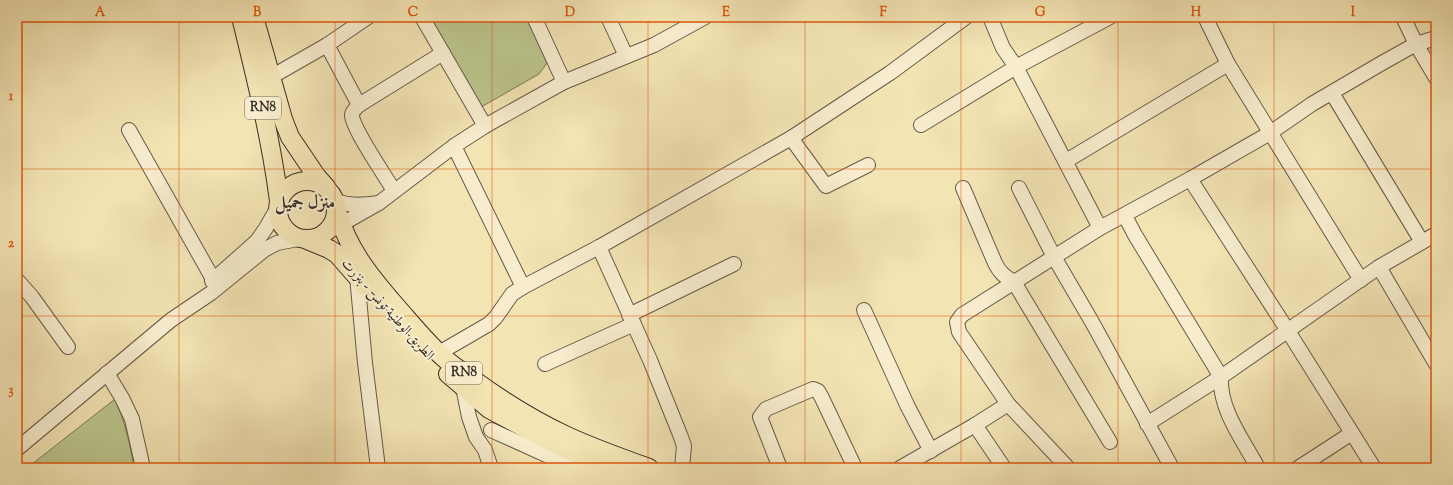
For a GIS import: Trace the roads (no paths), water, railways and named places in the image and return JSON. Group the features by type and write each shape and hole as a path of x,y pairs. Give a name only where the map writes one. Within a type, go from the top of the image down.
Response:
{"main road":[{"name":"RN8","path":"241,17 258,85 273,158 278,217 282,226 289,234 303,239"},
{"name":"الطريق الوطنية تونس - بنزرت","path":"254,17 283,120 290,137 317,177 349,244 378,286 489,409 559,446 609,468"},
{"path":"278,204 283,193 290,186 299,182 313,182 333,211 317,238 303,239"},
{"name":"الطريق الوطنية تونس - بنزرت","path":"303,239 329,249 337,254 357,276 381,307 425,354 462,379 488,391 536,421 567,436 649,468"}],"street":[{"path":"271,77 327,45 368,17"},
{"path":"422,17 485,126"},
{"path":"534,17 564,82"},
{"path":"608,17 626,56"},
{"path":"333,211 379,203 454,146 485,126 564,82 654,45 705,17"},
{"path":"439,353 489,324 496,317 512,294 599,247 791,138 890,73 966,17"},
{"path":"990,17 1003,48 1016,67 1100,228"},
{"path":"921,126 1016,67 1110,17"},
{"path":"1205,17 1228,64 1360,280"},
{"path":"1403,17 1416,44 1436,78"},
{"path":"1068,468 1008,404 959,332 957,322 962,315 1100,228 1124,216 1270,133 1306,108 1416,44 1436,38"},
{"path":"327,45 359,105"},
{"path":"394,191 354,124 352,115 354,110 359,105 443,53"},
{"path":"1066,161 1228,64"},
{"path":"1332,93 1422,242"},
{"path":"129,130 213,280"},
{"path":"791,138 826,186 868,165"},
{"path":"454,146 523,287"},
{"path":"1190,179 1374,468"},
{"path":"964,188 995,263 1004,277 1014,282 1110,442"},
{"path":"1018,188 1054,257 1092,322 1172,468"},
{"path":"333,211 346,205 379,203"},
{"path":"172,320 213,280 257,241 266,228 278,204"},
{"path":"1124,216 1221,377 1221,390 1225,408 1258,468"},
{"path":"1147,424 1221,377 1360,280 1436,234"},
{"path":"17,449 172,320 211,293 264,250 277,243 303,239"},
{"path":"599,247 650,360 681,437 684,446 682,468"},
{"path":"545,364 631,320 734,264"},
{"path":"1379,268 1436,364"},
{"path":"357,276 365,363 378,468"},
{"path":"17,280 32,297 68,347"},
{"path":"864,310 907,405 931,451"},
{"path":"107,373 122,398 132,419 143,468"},
{"path":"462,379 469,417 476,437 485,450 491,468"},
{"path":"780,468 760,417 766,409 814,389 818,391 822,398 854,468"},
{"path":"485,450 491,430 488,391"},
{"path":"900,468 975,425 1008,404"},
{"path":"975,425 1004,468"},
{"path":"491,430 575,468"},
{"path":"1298,468 1352,434"}],"district":[{"name":"منزل جميل","path":"305,204"}]}
